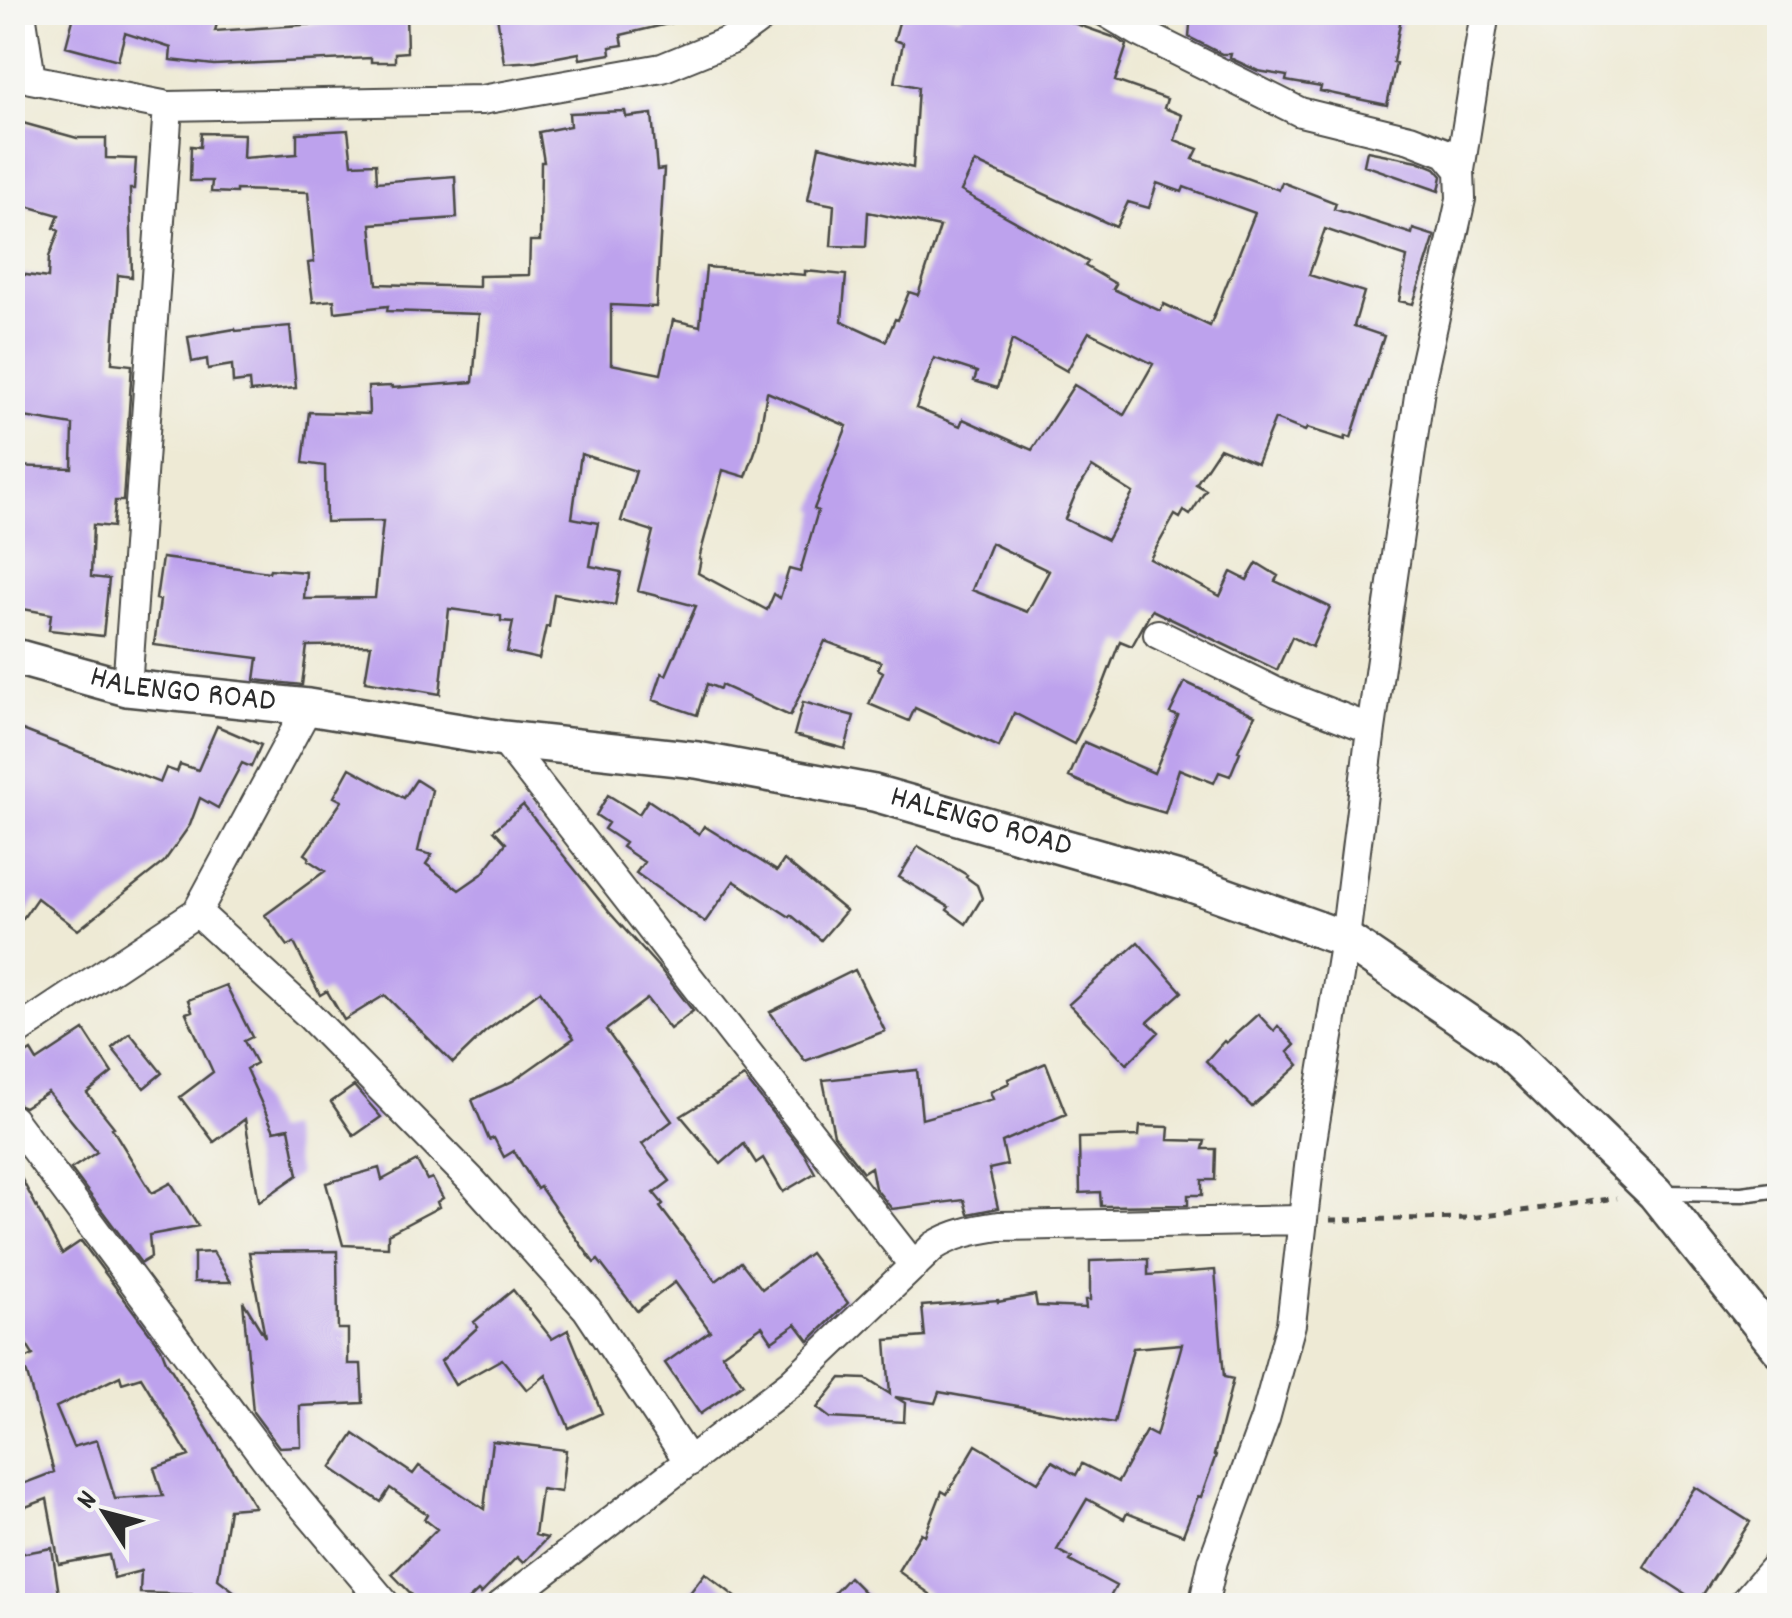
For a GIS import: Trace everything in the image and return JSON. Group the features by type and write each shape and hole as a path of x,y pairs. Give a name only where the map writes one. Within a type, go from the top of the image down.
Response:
{"street":[{"path":"21,12 22,74 168,106 482,100 662,68 731,40 769,12"},
{"path":"1105,12 1300,112 1410,139 1446,153 1460,170"},
{"path":"1202,1606 1213,1561 1265,1419 1291,1324 1312,1141 1345,939 1370,729 1422,375 1461,199 1460,170 1485,12"},
{"path":"128,688 168,106"},
{"path":"1158,634 1276,692 1370,729"},
{"name":"HALENGO ROAD","path":"12,656 128,688 308,706 503,739 696,760 874,793 1186,882 1345,939 1505,1048 1655,1193 1780,1349"},
{"path":"12,1036 197,912 308,706"},
{"path":"503,739 914,1266"},
{"path":"197,912 308,1014 473,1182 587,1309 688,1462"},
{"path":"12,1120 286,1486 386,1606"},
{"path":"500,1606 792,1383 934,1246 949,1237 999,1226 1303,1220"},
{"path":"1742,1606 1780,1560"}],"lane":[{"path":"1655,1193 1742,1194 1780,1189"}],"path":[{"path":"1303,1220 1470,1218 1655,1193"}],"building":[{"path":"75,12 220,12 215,31 345,22 344,16 353,15 352,12 406,12 407,52 395,53 395,62 371,62 371,58 214,65 170,60 171,48 125,33 118,60 66,46"},
{"path":"532,12 534,19 573,12 675,12 676,22 621,35 623,45 610,47 611,54 580,59 579,53 504,63 497,15"},
{"path":"902,12 960,16 961,12 1077,12 1073,23 1127,45 1115,81 1167,99 1164,108 1182,115 1175,140 1198,149 1193,159 1279,190 1282,182 1336,203 1334,209 1412,234 1413,229 1435,236 1413,304 1399,301 1407,257 1325,229 1309,275 1364,292 1354,326 1384,336 1351,438 1346,436 1345,440 1307,428 1305,431 1275,419 1257,463 1220,448 1196,484 1206,490 1190,515 1184,511 1180,518 1175,515 1150,559 1220,596 1231,572 1247,580 1257,563 1278,576 1275,581 1330,607 1312,647 1292,637 1277,670 1152,610 1132,646 1120,641 1074,744 1014,713 999,747 915,708 909,721 869,704 883,672 878,669 881,662 825,641 790,716 721,685 720,689 707,684 697,715 653,700 662,673 666,675 696,606 638,591 653,531 621,521 636,471 581,454 572,518 598,523 590,566 621,572 615,605 554,594 539,659 507,652 513,622 501,621 501,616 449,609 440,694 365,681 371,645 307,646 302,685 255,680 258,658 154,645 162,558 269,572 306,572 304,599 375,598 383,521 326,522 325,466 303,463 309,412 369,414 368,387 473,382 479,314 387,311 388,306 335,312 334,300 313,302 308,263 314,262 308,192 211,192 212,181 190,181 191,146 200,147 201,133 244,134 243,158 297,154 297,133 348,130 352,164 376,163 377,182 455,176 457,218 371,224 377,284 479,287 479,276 529,275 530,241 540,241 544,162 539,132 570,126 569,113 625,111 626,117 652,114 657,170 664,169 656,307 611,305 611,364 661,374 673,320 700,326 706,267 846,275 842,321 886,341 909,292 918,295 940,227 868,212 866,247 831,246 834,205 808,200 819,146 913,168 918,87 895,82 903,43 894,40","holes":["975,162 1116,227 1128,202 1149,208 1157,183 1182,192 1184,187 1255,213 1210,326 1164,304 1160,311 1113,289 1116,284 1085,266 1088,262 961,191","1089,332 1153,364 1124,415 1074,385 1032,450 963,419 960,426 916,408 934,358 977,372 974,381 997,388 1012,340 1067,371","767,392 847,426 814,509 818,511 800,572 789,569 780,598 774,594 767,610 698,573 723,470 746,477 758,443","1092,467 1133,493 1107,540 1065,519","991,543 1049,571 1027,612 972,590"]},
{"path":"1191,12 1402,12 1387,105 1286,81 1287,76 1258,71 1230,58 1231,54 1222,54 1189,37"},
{"path":"12,120 77,138 106,138 106,158 136,159 134,189 130,189 132,277 118,275 112,363 132,365 123,501 115,501 113,527 93,525 91,577 109,579 103,636 49,630 51,614 12,607 12,466 72,468 73,425 12,415 12,273 48,278 59,215 12,202"},
{"path":"1367,151 1435,168 1442,176 1439,191 1364,165"},
{"path":"290,326 296,388 250,392 249,381 233,383 232,365 208,369 207,359 192,362 188,337"},
{"path":"1185,682 1255,715 1230,776 1219,772 1214,783 1179,769 1165,813 1124,801 1069,777 1084,742 1154,773 1178,716 1170,713"},
{"path":"803,702 854,716 845,749 794,735"},
{"path":"12,726 160,783 166,768 177,772 180,764 198,770 217,726 261,745 251,767 242,763 218,808 200,798 190,825 164,862 78,930 37,898 12,934"},
{"path":"350,768 404,798 416,780 432,790 418,851 432,855 426,864 459,890 482,874 506,843 494,830 523,805 693,1011 670,1029 647,999 606,1030 672,1121 642,1144 670,1181 654,1193 663,1204 660,1207 716,1281 741,1262 762,1289 810,1253 848,1303 809,1341 796,1324 772,1341 762,1326 722,1354 743,1384 700,1414 665,1363 710,1331 675,1282 637,1311 598,1260 594,1263 540,1187 537,1189 514,1151 504,1157 494,1138 489,1140 472,1100 513,1081 574,1038 540,991 485,1032 453,1063 385,995 344,1020 327,991 320,995 294,943 288,946 265,915 325,871 305,854 342,801 334,797"},
{"path":"608,795 639,814 648,800 699,834 704,826 777,871 784,860 846,911 821,940 791,915 734,881 705,922 636,873 644,862 622,847 625,843 604,829 608,823 596,815"},
{"path":"918,846 977,885 982,898 966,924 947,910 949,907 899,877"},
{"path":"1138,942 1182,992 1148,1022 1159,1032 1127,1064 1069,1004"},
{"path":"855,970 885,1031 805,1061 770,1012"},
{"path":"226,985 252,1037 244,1041 256,1063 246,1069 274,1131 289,1128 298,1175 259,1202 245,1119 214,1142 180,1097 213,1072 186,1013 192,1011 188,1000"},
{"path":"1258,1014 1274,1031 1278,1026 1295,1045 1288,1052 1299,1065 1252,1107 1206,1061"},
{"path":"84,1030 112,1073 87,1093 114,1127 152,1193 171,1183 198,1226 149,1235 151,1257 141,1263 71,1169 97,1152 48,1092 24,1107 12,1102 12,1063 31,1051 37,1061"},
{"path":"130,1033 162,1073 144,1088 112,1048"},
{"path":"1046,1063 1066,1114 1002,1142 1007,1165 989,1169 998,1208 968,1214 964,1200 892,1209 875,1188 871,1167 863,1172 834,1135 823,1080 917,1070 922,1119 993,1099 990,1092 1009,1083 1008,1079"},
{"path":"744,1077 804,1153 815,1173 783,1192 763,1158 756,1163 744,1144 721,1164 681,1116"},
{"path":"354,1086 381,1117 354,1136 331,1102"},
{"path":"1140,1126 1169,1127 1168,1140 1205,1141 1203,1149 1216,1149 1215,1180 1202,1180 1202,1195 1188,1195 1188,1205 1101,1206 1100,1192 1080,1193 1079,1138 1139,1136"},
{"path":"12,1161 62,1254 81,1241 161,1348 255,1507 229,1509 218,1579 240,1596 140,1593 141,1571 114,1578 109,1555 59,1564 47,1499 12,1512 12,1488 54,1472 27,1374 20,1362 33,1355 12,1322","holes":["120,1376 122,1383 141,1377 189,1456 154,1468 163,1496 115,1499 97,1440 73,1447 56,1407"]},
{"path":"417,1161 443,1198 437,1202 439,1207 388,1234 388,1247 343,1245 326,1183 379,1168 382,1180"},
{"path":"337,1251 338,1329 348,1329 348,1364 361,1364 363,1403 300,1406 301,1446 279,1447 253,1412 243,1301 265,1337 249,1252"},
{"path":"213,1252 231,1282 194,1282 194,1253"},
{"path":"1148,1259 1148,1275 1215,1270 1224,1377 1233,1379 1216,1455 1183,1535 1127,1513 1124,1519 1087,1499 1057,1550 1116,1586 1105,1606 922,1606 930,1594 898,1571 921,1533 925,1535 942,1491 947,1494 976,1445 1038,1482 1052,1461 1076,1475 1082,1464 1118,1482 1146,1431 1156,1436 1182,1344 1133,1348 1114,1423 939,1392 935,1403 895,1397 905,1403 904,1422 830,1418 817,1408 841,1378 866,1379 890,1394 886,1340 925,1337 922,1306 998,1302 1035,1295 1037,1306 1086,1308 1085,1300 1090,1300 1090,1261"},
{"path":"513,1290 552,1339 568,1330 602,1413 569,1428 546,1375 527,1390 502,1359 455,1385 441,1361 478,1327 474,1322"},
{"path":"354,1434 413,1474 419,1466 484,1509 492,1441 566,1450 561,1492 541,1489 535,1535 547,1538 523,1563 517,1557 481,1594 478,1591 462,1606 423,1606 392,1574 437,1529 424,1519 427,1514 390,1488 381,1502 331,1468"},
{"path":"1695,1487 1750,1522 1698,1602 1644,1567"},
{"path":"52,1548 60,1601 22,1606 14,1555"},
{"path":"705,1573 747,1606 680,1606"},
{"path":"849,1577 878,1606 822,1606"}]}
